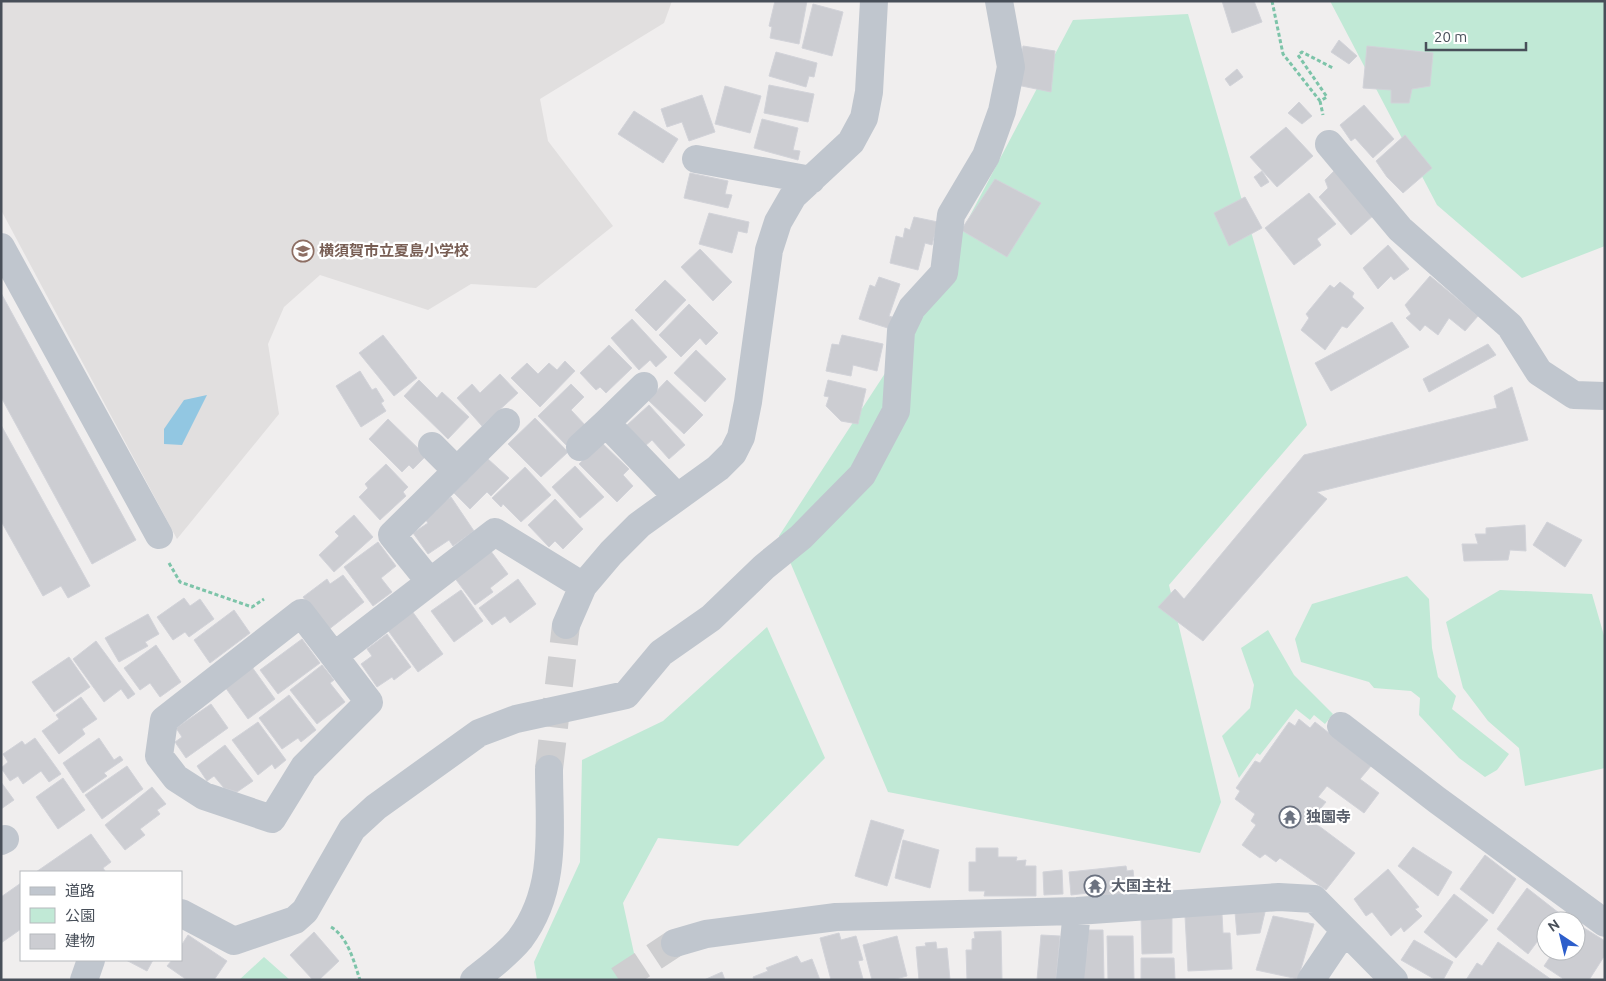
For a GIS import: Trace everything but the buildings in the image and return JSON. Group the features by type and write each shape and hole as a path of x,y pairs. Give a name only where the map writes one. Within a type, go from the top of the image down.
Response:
{"street":[{"path":"566,625 583,586 611,553 639,525 718,468 733,453 742,437 769,250 778,222 793,196 851,142 864,118 869,92 874,1"},
{"path":"182,913 234,941 295,920 305,911 352,829 376,807 479,733 516,719 626,694 661,653 711,618 764,567 800,537 862,475 896,411 901,331 912,308 944,274 951,215 986,156 1002,111 1011,68 998,1"},
{"path":"1329,144 1400,228 1510,326 1539,372 1574,395 1605,396"},
{"path":"696,159 811,180"},
{"path":"1,247 159,535"},
{"path":"580,447 644,386"},
{"path":"430,582 392,535 506,422"},
{"path":"606,422 676,497"},
{"path":"432,446 457,471"},
{"path":"334,656 495,532 583,586"},
{"path":"301,613 334,656 370,702 304,767 272,819 204,796 176,778 159,756 164,720 301,613"},
{"path":"1341,726 1437,800 1605,923"},
{"path":"474,980 500,959 520,938 537,910 546,885 549,864 549,768"},
{"path":"675,943 706,934 836,917 1078,911 1279,897 1314,899 1394,980"},
{"path":"1070,980 1078,911"},
{"path":"1311,980 1344,931"},
{"path":"84,980 91,961"}],"path":[{"path":"1272,1 1283,54 1320,101 1327,97 1298,55 1302,52 1333,68"},
{"path":"159,535 158,544 180,582 252,607 276,591 296,618"},
{"path":"305,911 338,931 353,957 360,980"}],"shaded area":[{"name":"横須賀市立夏島小学校","path":"1,1 672,1 664,23 540,99 548,141 613,226 536,288 471,284 428,310 320,275 284,307 268,344 279,414 177,539 1,210"}],"green space":[{"path":"1330,1 1605,1 1605,246 1522,278 1437,205"},
{"path":"1188,14 1307,425 1169,585 1221,802 1200,853 888,792 779,536 895,358 1073,20"},
{"path":"1407,576 1429,599 1432,648 1438,677 1456,696 1452,709 1509,754 1497,770 1485,777 1459,758 1419,715 1420,698 1411,691 1374,688 1369,682 1301,662 1295,639 1312,604"},
{"path":"1500,590 1592,594 1605,639 1605,768 1525,786 1519,748 1488,721 1463,688 1446,622"},
{"path":"767,627 825,758 738,846 658,838 623,903 639,976 634,980 537,980 534,962 580,862 582,760 663,721"},
{"path":"1268,630 1294,675 1333,714 1325,724 1314,715 1310,720 1296,709 1260,755 1257,753 1239,778 1222,736 1250,708 1254,685 1241,648"},
{"path":"264,957 290,980 239,980"}],"water":[{"path":"207,395 182,445 164,444 164,429 184,400"}],"tunnel":[{"path":"549,769 566,625"},
{"path":"619,980 675,943"}],"place":[{"name":"横須賀市立夏島小学校","path":"303,251"},
{"name":"独園寺","path":"1290,817"},
{"name":"大国主社","path":"1095,886"}]}
